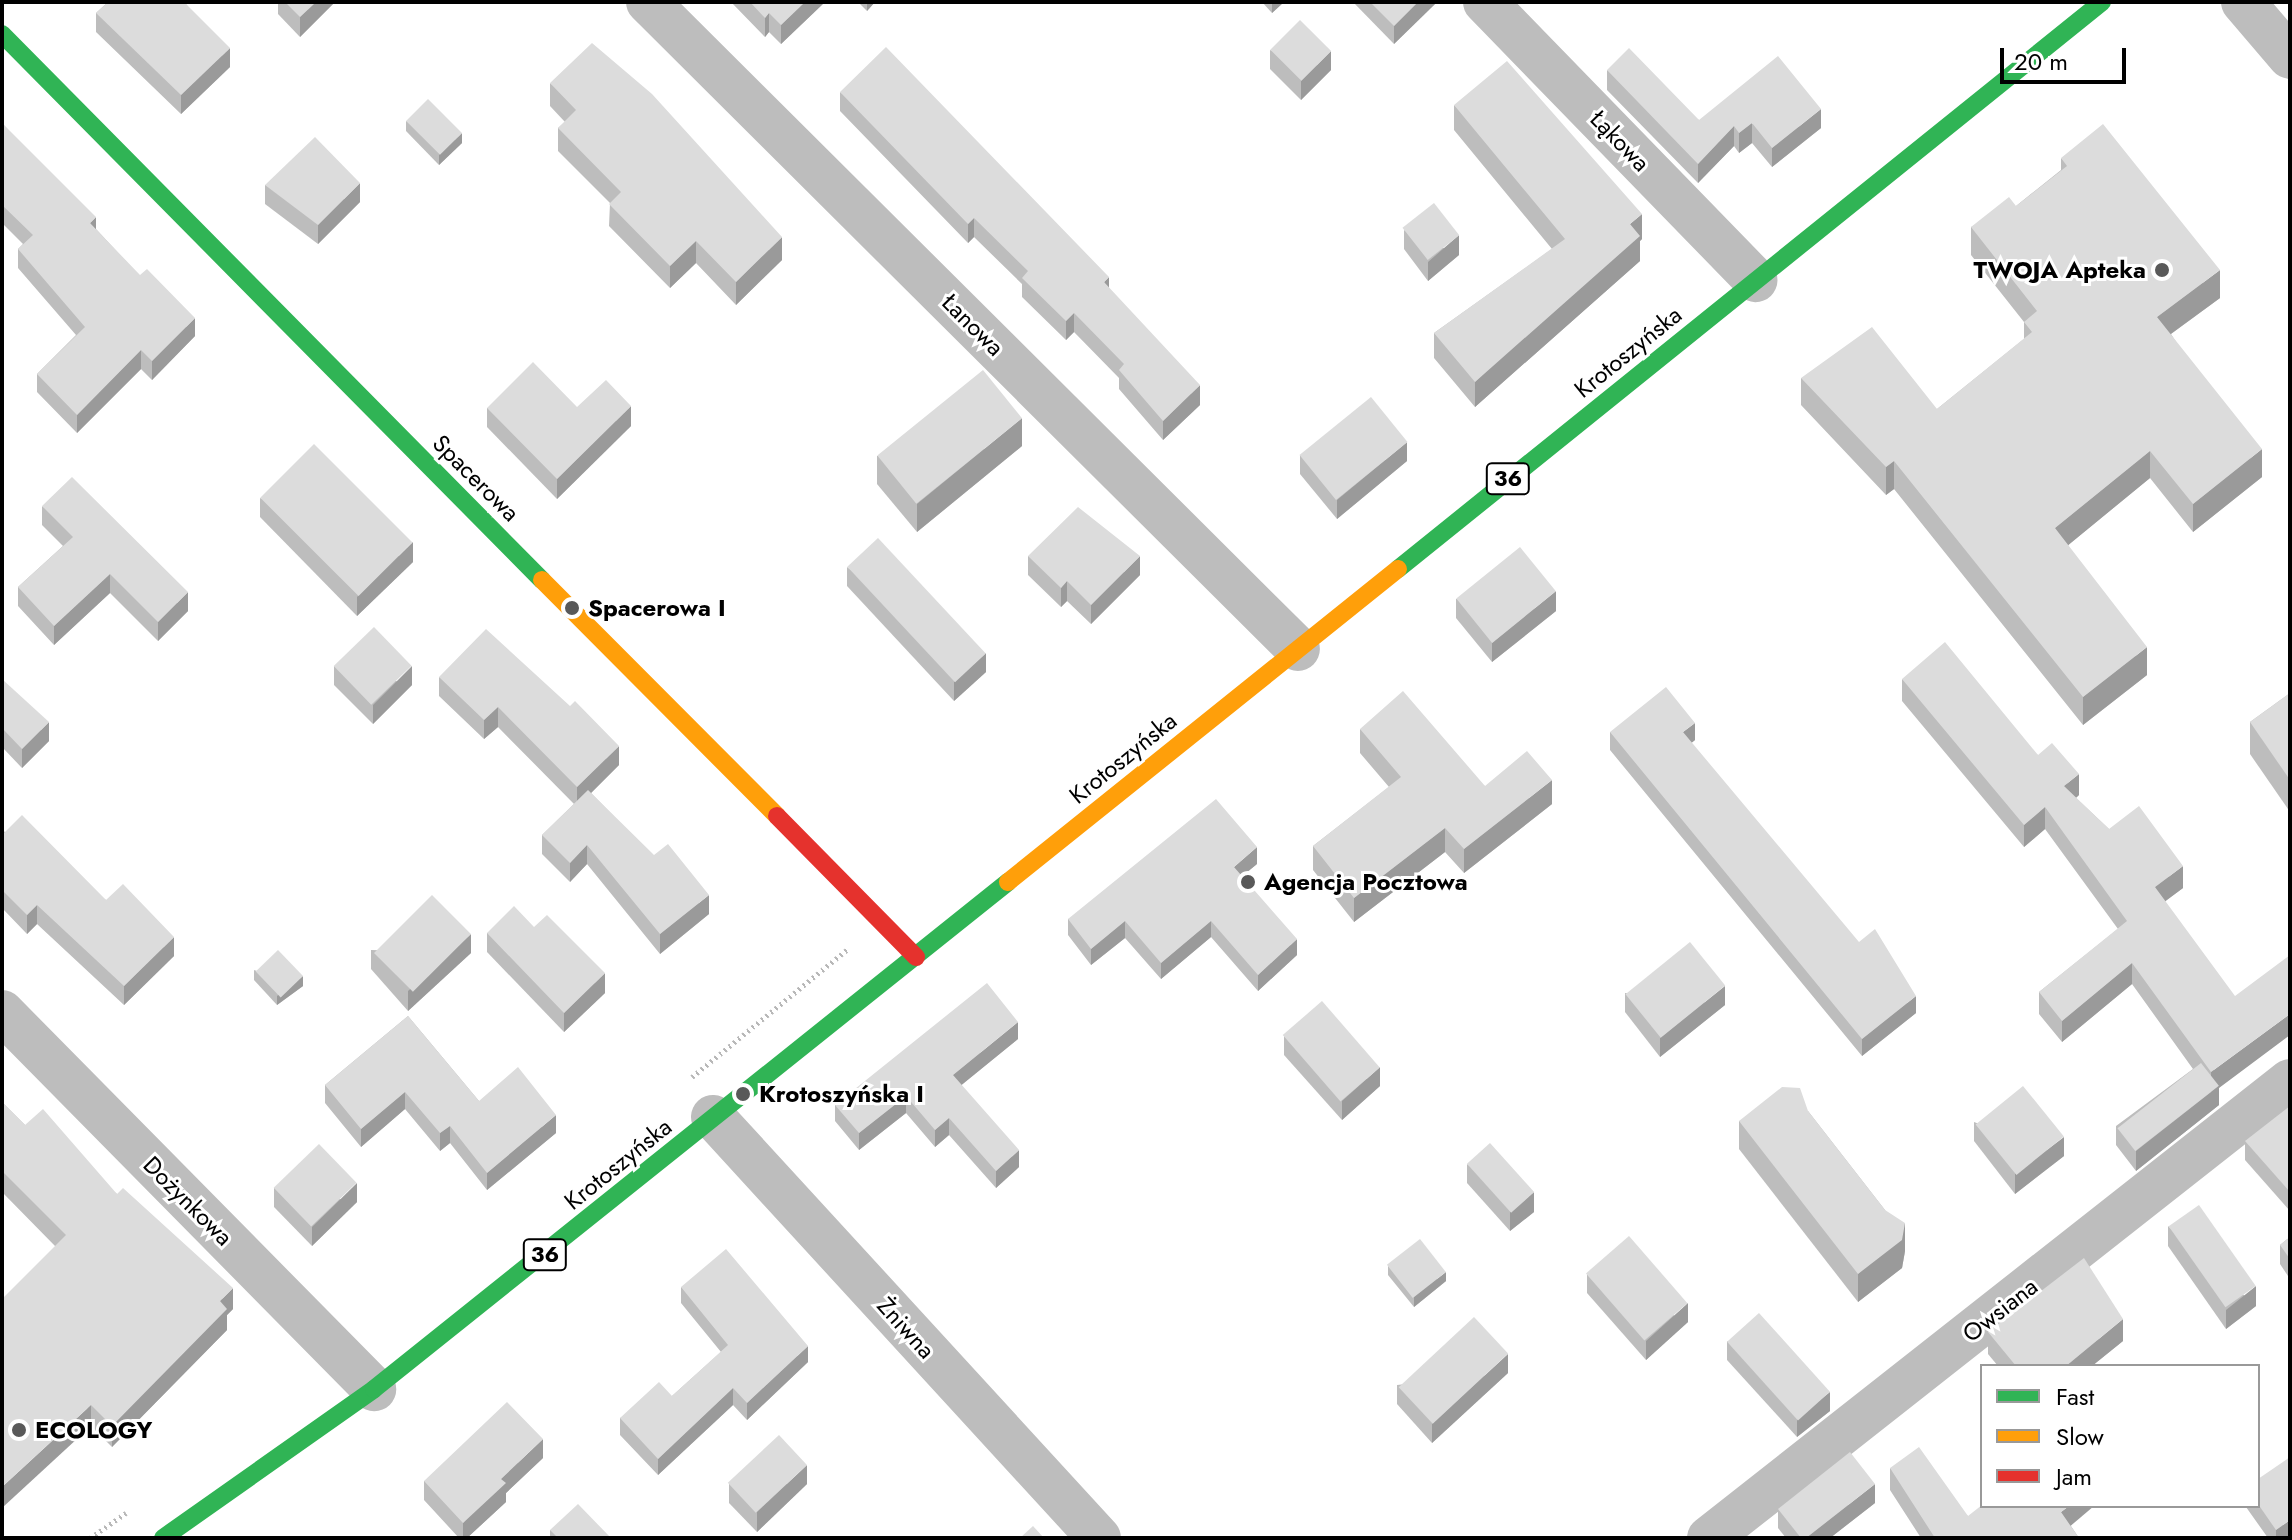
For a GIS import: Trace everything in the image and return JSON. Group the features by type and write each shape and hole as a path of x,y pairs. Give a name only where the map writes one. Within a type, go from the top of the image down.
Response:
{"main road":[{"name":"Krotoszyńska","path":"163,1538 374,1389 2102,2"},
{"name":"Spacerowa","path":"2,34 916,957"}],"street":[{"name":"Łanowa","path":"648,2 1298,649"},
{"name":"Łąkowa","path":"1485,2 1755,280"},
{"path":"2243,2 2290,57"},
{"name":"Dożynkowa","path":"2,1012 374,1389"},
{"name":"Owsiana","path":"1709,1538 2290,1081"},
{"name":"Żniwna","path":"713,1117 1099,1538"}],"building":[{"path":"108,2 184,2 230,48 181,95 96,13"},
{"path":"285,2 316,2 300,17"},
{"path":"750,2 805,2 781,25 769,13 765,18"},
{"path":"1370,2 1418,2 1394,26"},
{"path":"1300,20 1331,51 1301,81 1270,50"},
{"path":"592,43 652,94 782,237 736,282 696,241 670,266 609,204 621,192 558,128 576,110 550,83"},
{"path":"886,47 1109,277 1104,282 1200,385 1163,421 1119,370 1124,364 1074,313 1066,321 1022,278 1028,271 974,218 968,224 840,92"},
{"path":"1629,48 1699,120 1778,56 1821,109 1772,148 1752,123 1739,133 1734,126 1698,164 1607,70"},
{"path":"1507,61 1642,214 1630,224 1640,236 1475,382 1434,333 1565,239 1454,105"},
{"path":"428,99 462,133 440,155 406,121"},
{"path":"2,123 96,217 90,223 140,275 147,269 195,318 152,361 141,350 77,415 37,374 85,327 18,249 33,235 2,205"},
{"path":"2103,124 2220,270 2157,317 2262,449 2193,504 2150,451 2055,528 2147,647 2083,697 1894,461 1886,467 1801,378 1872,327 1937,409 2032,332 2024,322 2037,311 1971,227 2009,197 2016,206 2067,166 2061,158"},
{"path":"315,137 360,183 318,225 265,185"},
{"path":"1434,203 1459,235 1428,260 1402,228"},
{"path":"533,362 577,407 606,380 631,406 557,479 487,408"},
{"path":"983,370 1022,418 916,504 877,456"},
{"path":"1371,397 1408,442 1336,500 1300,455"},
{"path":"314,444 412,542 359,596 260,498"},
{"path":"72,477 188,592 158,622 110,574 54,626 18,587 73,537 42,506"},
{"path":"1078,507 1140,556 1091,605 1067,581 1061,588 1028,556"},
{"path":"878,538 986,654 955,682 847,567"},
{"path":"1520,547 1556,591 1492,643 1456,599"},
{"path":"374,627 412,666 371,705 334,666"},
{"path":"486,629 570,706 575,701 619,746 577,787 498,707 484,720 439,677"},
{"path":"1945,642 2038,755 2052,743 2079,774 2064,786 2109,829 2139,806 2183,866 2155,887 2235,996 2290,955 2290,1014 2211,1072 2132,963 2062,1021 2039,992 2127,921 2045,807 2024,825 1902,679"},
{"path":"2,679 49,722 22,749 2,728"},
{"path":"1666,687 1695,723 1683,732 1859,942 1875,929 1916,996 1862,1039 1610,732"},
{"path":"1403,691 1485,786 1527,751 1552,780 1464,849 1445,828 1354,898 1313,846 1401,777 1360,729"},
{"path":"2290,693 2290,780 2250,722"},
{"path":"588,790 654,855 668,844 709,895 660,934 587,845 570,863 542,835"},
{"path":"1216,799 1257,847 1234,867 1297,939 1258,975 1211,921 1161,963 1125,921 1091,949 1068,919"},
{"path":"22,815 106,900 123,884 174,937 124,986 37,905 27,915 2,890 2,830 4,833"},
{"path":"432,895 471,934 413,992 374,953"},
{"path":"514,906 534,927 547,915 605,973 564,1013 487,933"},
{"path":"1690,942 1725,986 1661,1038 1625,994"},
{"path":"278,950 303,976 281,997 256,972"},
{"path":"987,983 1018,1022 953,1075 1019,1150 996,1171 949,1118 935,1130 906,1096 859,1133 835,1105"},
{"path":"1322,1001 1380,1067 1340,1102 1283,1035"},
{"path":"408,1016 479,1101 518,1067 556,1115 487,1173 450,1126 440,1133 405,1092 361,1129 325,1085"},
{"path":"2201,1063 2219,1086 2135,1151 2117,1128"},
{"path":"2023,1086 2064,1137 2016,1175 1976,1124"},
{"path":"1782,1087 1800,1088 1808,1111 1885,1210 1905,1223 1902,1240 1858,1274 1739,1121"},
{"path":"2,1102 25,1125 43,1109 117,1194 123,1188 233,1288 220,1301 227,1309 112,1426 91,1405 2,1487 2,1299 66,1235 2,1171"},
{"path":"2290,1106 2290,1192 2245,1141"},
{"path":"1490,1143 1534,1192 1511,1213 1467,1164"},
{"path":"319,1144 357,1183 311,1227 274,1188"},
{"path":"2199,1205 2256,1286 2225,1307 2169,1226"},
{"path":"1629,1236 1687,1303 1644,1341 1586,1273"},
{"path":"2290,1237 2290,1259 2280,1245"},
{"path":"1420,1239 1446,1272 1413,1298 1387,1265"},
{"path":"726,1249 808,1346 747,1403 733,1388 658,1459 620,1418 659,1382 672,1396 728,1345 681,1287"},
{"path":"2084,1258 2123,1319 2068,1364 2014,1364 1988,1332"},
{"path":"1759,1313 1830,1392 1798,1421 1727,1342"},
{"path":"1474,1317 1508,1354 1433,1424 1399,1387"},
{"path":"507,1402 543,1439 501,1479 506,1483 463,1523 424,1481"},
{"path":"779,1435 807,1465 756,1513 728,1483"},
{"path":"1919,1447 1968,1516 1980,1507 2066,1508 2061,1512 2079,1538 1935,1538 1890,1468"},
{"path":"1850,1452 1875,1484 1806,1538 1801,1538 1778,1509"},
{"path":"2290,1457 2290,1520 2276,1530 2260,1507 2260,1478"},
{"path":"578,1504 611,1538 558,1538 550,1530"},
{"path":"1033,1526 1044,1538 1020,1538"}],"traffic: fast":[{"path":"1398,569 2102,2"},
{"path":"2,34 542,580"},
{"path":"163,1538 374,1389 1008,882"}],"traffic: slow":[{"path":"1008,882 1398,569"},
{"path":"542,580 777,816"}],"traffic: jam":[{"path":"777,816 916,957"}],"place":[{"name":"TWOJA Apteka","path":"2162,270"},
{"name":"Spacerowa I","path":"572,608"},
{"name":"Agencja Pocztowa","path":"1248,882"},
{"name":"Krotoszyńska I","path":"743,1094"},
{"name":"ECOLOGY","path":"19,1430"}]}
